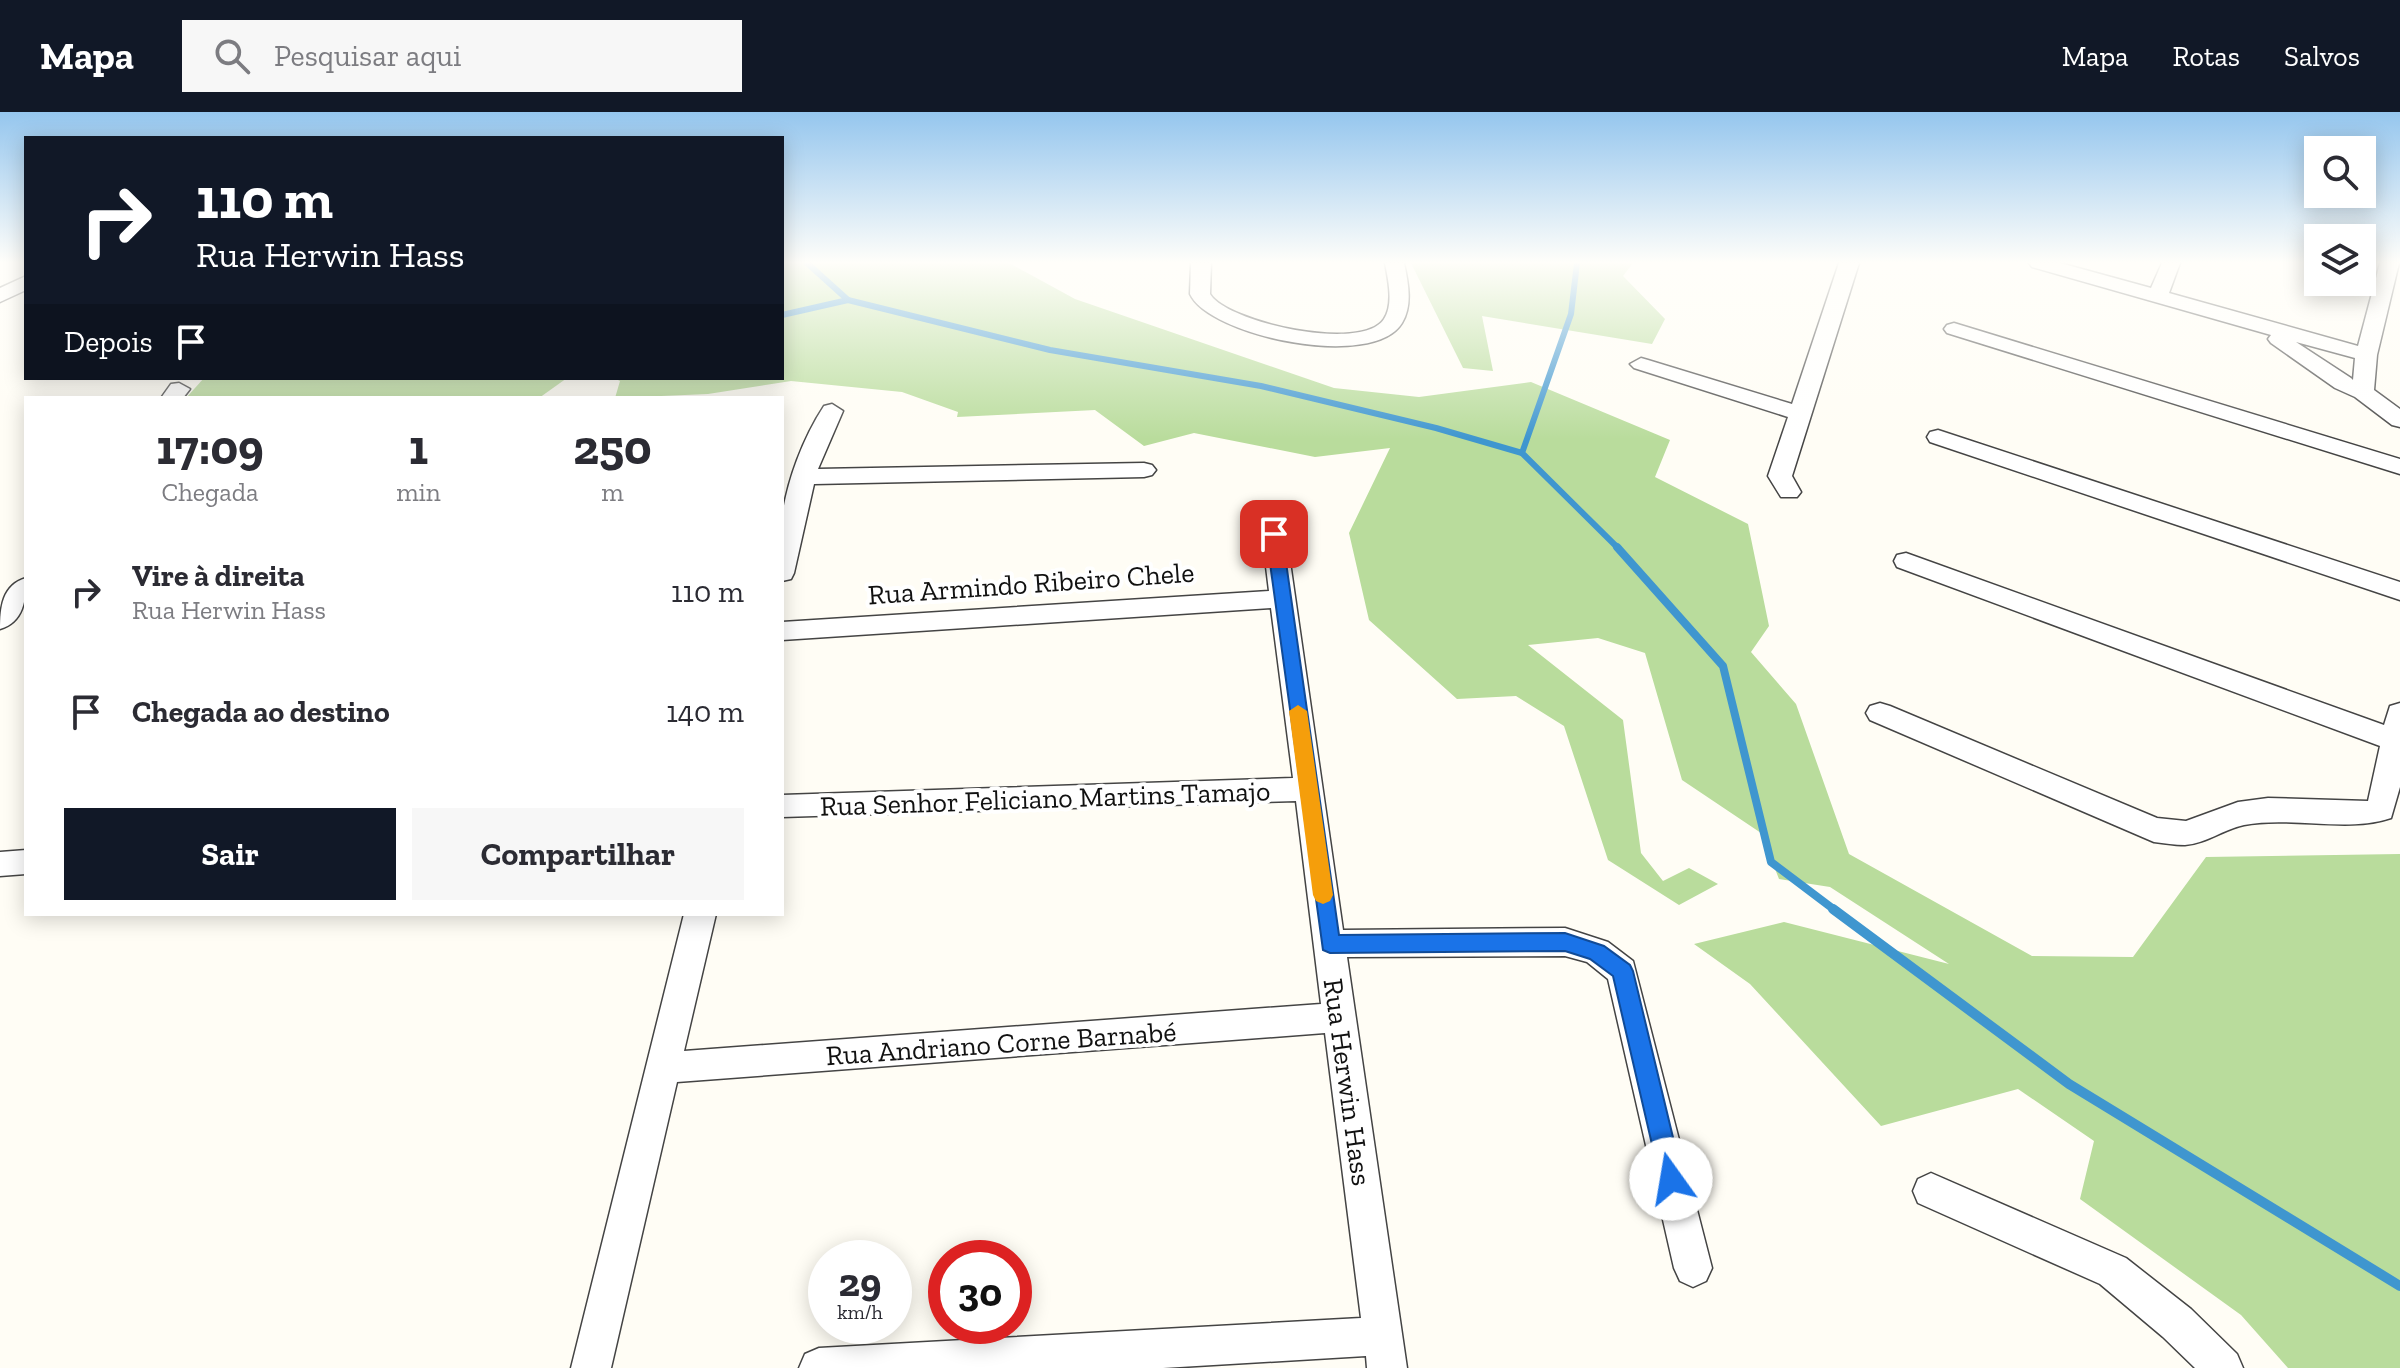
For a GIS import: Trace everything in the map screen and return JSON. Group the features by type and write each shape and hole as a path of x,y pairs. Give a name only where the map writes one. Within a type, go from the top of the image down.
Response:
{"street":[{"path":"1252,322 1313,341 1344,343 1382,332 1393,322"},
{"path":"1789,492 1780,476 1830,322"},
{"path":"2244,322 2366,355"},
{"path":"2363,392 2366,355 2375,322"},
{"path":"2257,325 2343,383 2363,392 2400,420"},
{"path":"1954,329 2394,462"},
{"path":"1641,364 1800,414"},
{"path":"784,565 805,477 822,428 832,411"},
{"path":"1938,437 2400,591"},
{"path":"805,477 1144,470"},
{"name":"Rua Herwin Hass","path":"1282,512 1274,534 1385,1352"},
{"path":"1880,713 2154,830 2187,833 2238,814 2268,810 2327,810 2360,814 2381,810 2397,726 1906,561"},
{"path":"0,620 24,590"},
{"name":"Rua Armindo Ribeiro Chele","path":"784,631 1283,599"},
{"name":"Rua Senhor Feliciano Martins Tamajo","path":"784,806 1309,789"},
{"path":"0,864 24,862"},
{"path":"591,1368 700,916"},
{"path":"1330,944 1565,942 1597,952 1622,971 1693,1268"},
{"name":"Rua Andriano Corne Barnabé","path":"663,1068 1340,1017"},
{"path":"1931,1191 2113,1271 2177,1323 2223,1368"},
{"path":"819,1368 1385,1352"}],"green space":[{"path":"784,322 1141,322 1334,388 1419,397 1531,382 1670,440 1655,477 1748,524 1769,626 1751,652 1796,704 1849,854 2032,956 2133,957 2206,857 2400,854 2400,1368 2288,1368 2241,1315 2080,1199 2094,1141 2018,1089 1881,1126 1750,984 1694,944 1784,922 1949,964 1830,887 1779,879 1761,833 1682,780 1645,653 1598,638 1528,645 1623,720 1641,853 1663,881 1689,868 1718,884 1679,905 1608,860 1564,726 1516,696 1457,699 1369,620 1349,533 1390,448 1315,457 1194,433 1144,446 1095,410 957,417 958,412 902,392 791,381 708,394 616,396 620,381 784,380"},
{"path":"1440,322 1483,322 1493,371 1463,368"},
{"path":"1516,322 1664,322 1652,344"},
{"path":"202,380 564,380 542,396 188,396"}],"waterway":[{"path":"935,322 1050,350 1261,386 1436,428 1522,453"},
{"path":"1522,453 1568,322"},
{"path":"1522,453 1617,547"},
{"path":"1617,547 1723,666 1771,862 1836,911"},
{"path":"1833,909 2069,1084 2400,1286"}],"slow traffic":[{"path":"1298,711 1323,895"}],"route":[{"path":"1274,534 1330,944 1565,942 1597,952 1622,971 1671,1179"}]}
